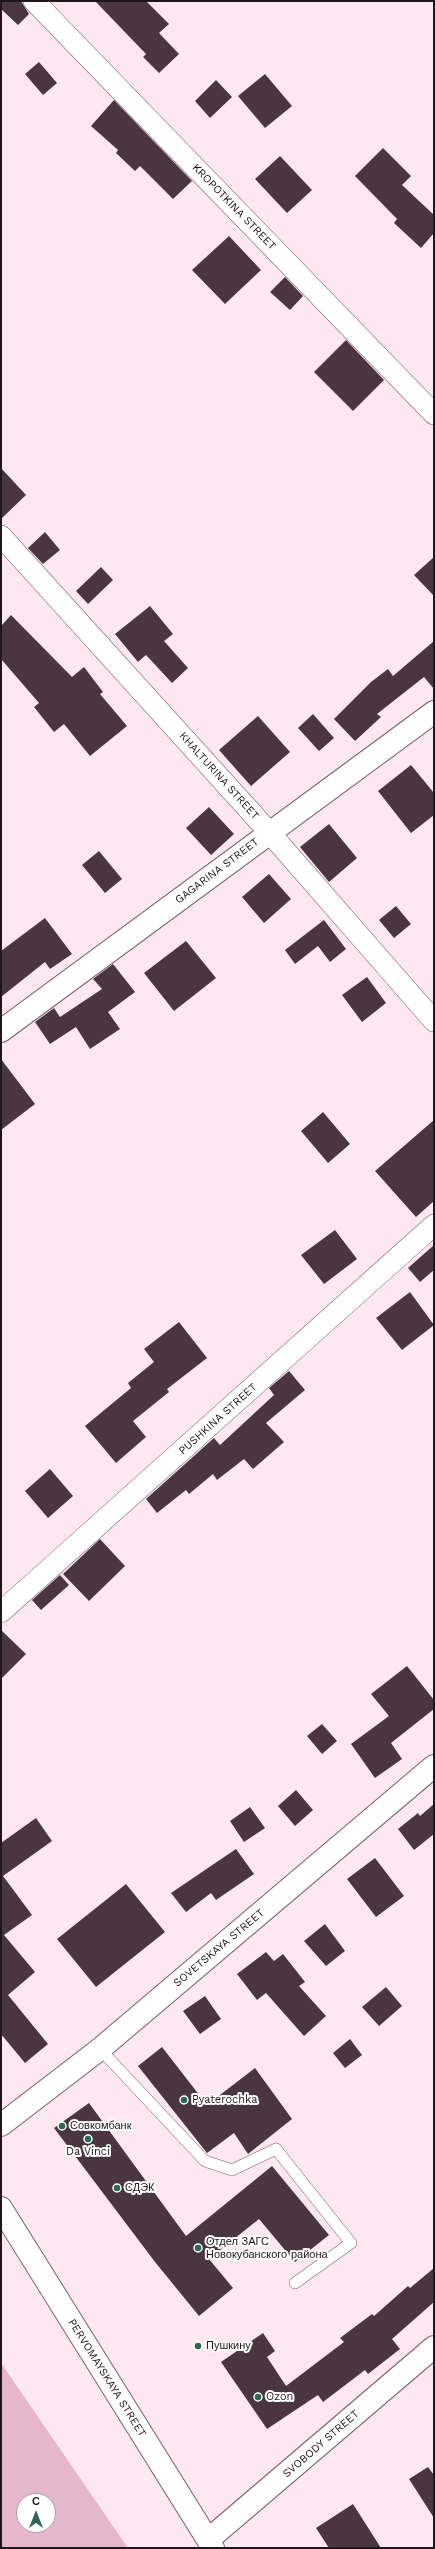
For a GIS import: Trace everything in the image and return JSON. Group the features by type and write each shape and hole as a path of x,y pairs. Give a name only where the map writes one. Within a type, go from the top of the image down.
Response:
{"street":[{"name":"KROPOTKINA STREET","path":"34,1 434,414"},
{"name":"KHALTURINA STREET","path":"1,536 269,832 434,1021"},
{"name":"GAGARINA STREET","path":"1,1031 269,832 434,712"},
{"name":"PUSHKINA STREET","path":"1,1612 434,1225"},
{"name":"SOVETSKAYA STREET","path":"1,2126 100,2049 434,1766"},
{"name":"PERVOMAYSKAYA STREET","path":"1,2208 210,2544"},
{"name":"SVOBODY STREET","path":"210,2544 434,2347"}],"lane":[{"path":"100,2049 205,2160 232,2170 276,2149 351,2243 295,2283"}],"shaded area":[{"path":"1,2363 128,2548 1,2548"}],"building":[{"path":"1,1 21,1 29,14 18,25 1,9"},
{"path":"95,1 146,1 169,24 159,33 179,54 159,73 143,57 146,54"},
{"path":"39,62 57,83 43,95 25,74"},
{"path":"265,74 292,106 265,128 238,96"},
{"path":"216,80 232,97 210,118 195,101"},
{"path":"114,100 192,181 173,199 140,166 135,171 116,153 118,150 91,126"},
{"path":"383,148 411,176 402,185 434,215 434,233 421,248 394,223 397,219 355,176"},
{"path":"280,156 312,190 287,213 255,179"},
{"path":"229,236 261,270 225,304 192,270"},
{"path":"285,277 303,296 290,310 270,292"},
{"path":"346,340 384,380 353,411 314,372"},
{"path":"1,468 26,495 1,519"},
{"path":"45,532 60,550 43,564 28,548"},
{"path":"434,557 434,596 414,575"},
{"path":"101,567 113,580 88,604 76,591"},
{"path":"150,606 173,634 164,641 188,668 172,683 146,655 138,662 115,634"},
{"path":"11,615 72,677 84,667 103,692 100,694 127,726 90,756 64,724 54,732 34,707 39,703 1,659 1,626"},
{"path":"434,641 434,689 424,677 377,714 381,717 355,741 334,719 371,682 388,669 393,676"},
{"path":"313,714 334,738 319,751 298,728"},
{"path":"258,716 290,752 251,786 219,750"},
{"path":"411,765 434,793 434,815 411,833 378,791"},
{"path":"209,807 234,834 211,855 186,828"},
{"path":"329,824 357,858 329,882 300,847"},
{"path":"99,851 122,879 105,893 82,865"},
{"path":"269,874 291,899 264,923 242,897"},
{"path":"396,906 411,924 394,938 379,920"},
{"path":"45,918 72,954 50,969 45,962 1,997 1,951"},
{"path":"324,920 346,949 330,962 318,946 295,964 285,950"},
{"path":"186,941 216,978 174,1011 144,973"},
{"path":"113,964 135,992 108,1012 120,1029 90,1049 76,1027 50,1044 35,1022 54,1008 60,1017 102,989 93,979"},
{"path":"367,977 386,1003 362,1022 342,995"},
{"path":"1,1059 35,1104 1,1130"},
{"path":"323,1112 350,1144 328,1163 301,1131"},
{"path":"434,1120 434,1201 416,1217 375,1171"},
{"path":"335,1230 357,1259 324,1284 301,1255"},
{"path":"434,1245 434,1270 420,1282 408,1268"},
{"path":"410,1292 434,1325 402,1350 376,1318"},
{"path":"179,1322 207,1358 167,1389 169,1392 133,1421 146,1437 116,1463 85,1426 131,1388 128,1383 154,1362 144,1349"},
{"path":"289,1371 305,1390 266,1423 284,1442 253,1469 244,1459 217,1480 213,1474 189,1494 186,1490 157,1513 146,1499 214,1438 220,1445 274,1395 269,1388"},
{"path":"50,1469 73,1496 48,1518 25,1491"},
{"path":"100,1539 125,1566 89,1601 63,1574"},
{"path":"60,1575 69,1585 41,1610 32,1600"},
{"path":"1,1630 26,1654 1,1679"},
{"path":"407,1666 434,1700 434,1709 391,1743 402,1759 375,1778 351,1744 389,1716 371,1694"},
{"path":"322,1724 337,1741 322,1754 307,1736"},
{"path":"296,1790 313,1810 295,1826 278,1806"},
{"path":"434,1804 434,1834 414,1850 398,1829 418,1813 420,1816"},
{"path":"250,1807 265,1828 244,1842 230,1821"},
{"path":"36,1818 52,1841 3,1876 32,1915 4,1935 35,1972 8,1995 48,2044 25,2063 1,2034 1,1843"},
{"path":"236,1849 254,1874 216,1900 211,1893 186,1912 171,1893"},
{"path":"375,1858 404,1896 376,1917 347,1879"},
{"path":"126,1884 165,1932 96,1987 57,1939"},
{"path":"325,1924 345,1951 326,1966 304,1941"},
{"path":"266,1952 274,1961 283,1954 305,1982 299,1986 326,2016 304,2036 266,1993 257,2000 237,1974"},
{"path":"386,1987 402,2006 379,2026 362,2007"},
{"path":"205,1996 221,2019 200,2034 183,2011"},
{"path":"350,2039 362,2055 345,2068 333,2053"},
{"path":"162,2047 207,2105 255,2068 292,2119 248,2154 234,2133 207,2153 138,2066"},
{"path":"89,2103 186,2236 272,2166 329,2235 295,2262 259,2219 209,2259 233,2288 199,2316 155,2262 54,2128"},
{"path":"434,2268 434,2302 392,2339 400,2349 368,2374 365,2370 323,2402 318,2395 267,2429 221,2362 263,2333 275,2351 267,2357 286,2386 344,2342 340,2338 372,2314 374,2316 408,2286 410,2288"},
{"path":"428,2467 434,2475 434,2518 409,2479"},
{"path":"353,2504 381,2548 329,2548 316,2528"}],"place":[{"name":"Pyaterochka","path":"184,2100"},
{"name":"Совкомбанк","path":"62,2126"},
{"name":"Da Vinci","path":"88,2139"},
{"name":"СДЭК","path":"117,2188"},
{"name":"Отдел ЗАГС Новокубанского района","path":"198,2248"},
{"name":"Пушкину","path":"198,2346"},
{"name":"Ozon","path":"258,2397"}]}
